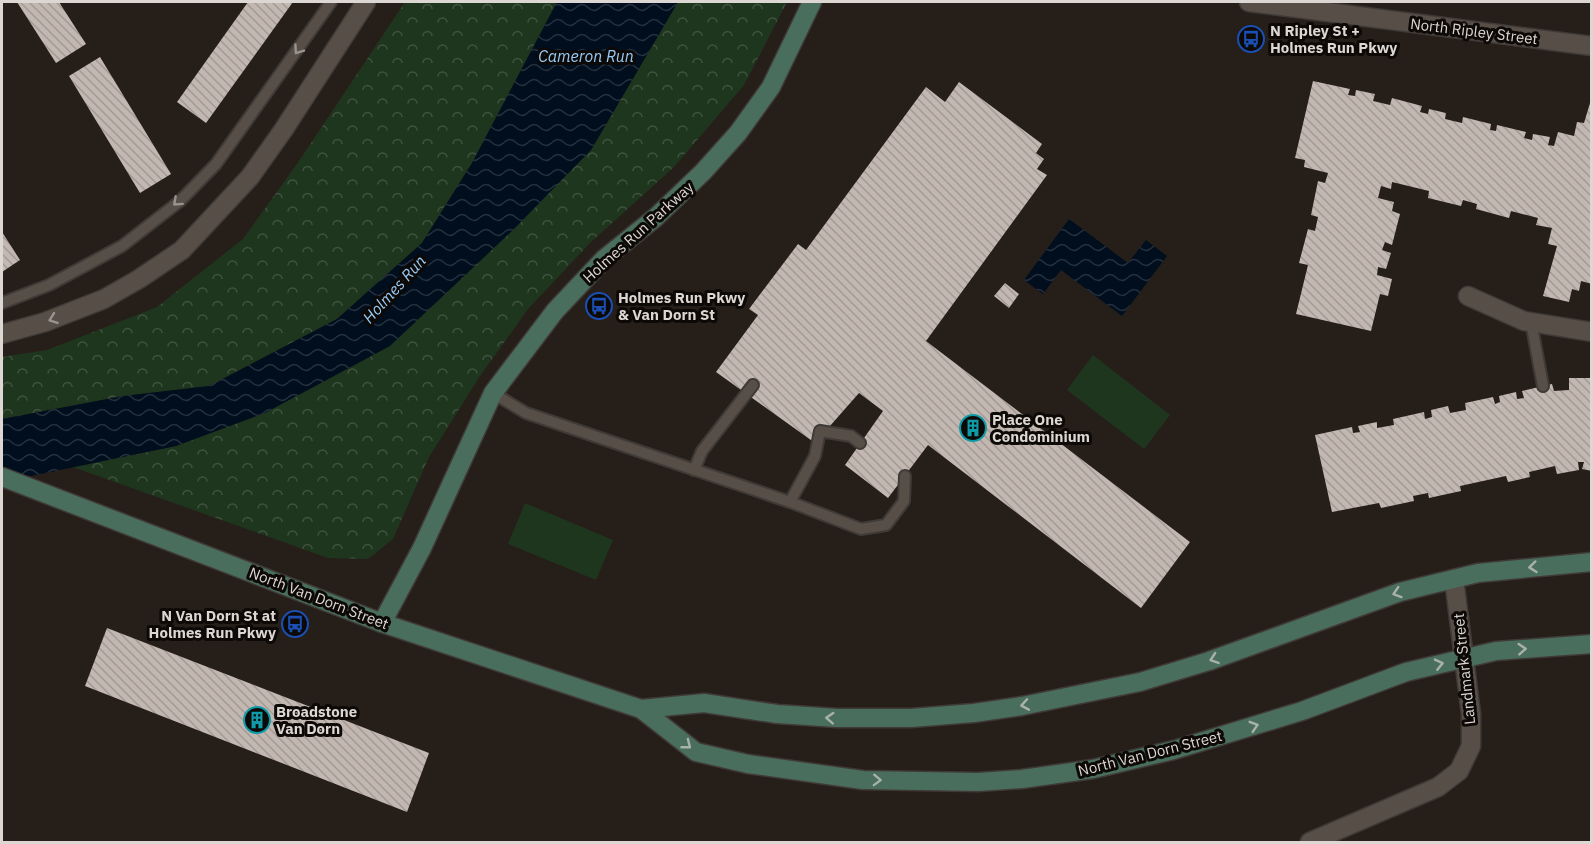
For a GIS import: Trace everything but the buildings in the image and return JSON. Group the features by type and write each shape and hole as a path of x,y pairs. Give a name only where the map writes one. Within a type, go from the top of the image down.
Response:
{"main road":[{"name":"Holmes Run Parkway","path":"382,623 422,548 494,393 563,302 604,259 656,217 703,172 738,133 771,87 812,2"},
{"name":"North Van Dorn Street","path":"2,477 382,623 640,709 696,752 748,764 863,780 978,782 1022,779 1094,769 1174,750 1302,711 1406,672 1496,651 1592,644"},
{"name":"North Van Dorn Street","path":"640,709 704,703 777,714 837,718 911,718 974,713 1022,706 1140,682 1209,661 1400,591 1478,573 1592,562"}],"street":[{"path":"2,334 45,322 104,299 182,250 250,177 284,129 366,2"},
{"name":"North Ripley Street","path":"1249,2 1592,46"},
{"path":"1468,296 1531,322 1592,332"},
{"name":"Landmark Street","path":"1310,843 1438,787 1459,771 1471,746 1472,714 1454,579"}],"lane":[{"path":"2,303 49,285 122,246 180,201 216,164 331,2"},
{"path":"1531,322 1543,386"},
{"path":"694,470 702,451 753,385"},
{"path":"494,393 526,413 790,502 861,530 886,525 904,501 905,476"},
{"path":"790,502 815,456 820,431 851,436 860,443"}],"green space":[{"path":"405,2 557,2 472,163 422,243 337,319 209,386 123,396 2,419 2,357 47,350 157,307 243,239 299,161"},
{"path":"678,2 787,2 744,85 674,167 590,243 528,309 480,376 429,457 393,539 368,559 328,558 73,467 176,446 265,413 591,150"},
{"path":"1093,355 1170,415 1144,449 1067,390"},
{"path":"525,503 613,540 596,580 508,544"}],"water":[{"name":"Cameron Run","path":"557,2 678,2 591,150 513,230 390,346 265,413 176,446 2,482 2,419 123,396 209,386 337,319 422,243 472,163"},
{"path":"1069,219 1128,263 1146,240 1167,256 1122,316 1061,270 1043,294 1024,280"}],"place":[{"name":"N Ripley St + Holmes Run Pkwy","path":"1251,39"},
{"name":"Holmes Run Pkwy & Van Dorn St","path":"599,306"},
{"name":"Place One Condominium","path":"973,428"},
{"name":"N Van Dorn St at Holmes Run Pkwy","path":"295,624"},
{"name":"Broadstone Van Dorn","path":"257,720"}],"water label":[{"name":"Holmes Run","path":"394,289"}]}
